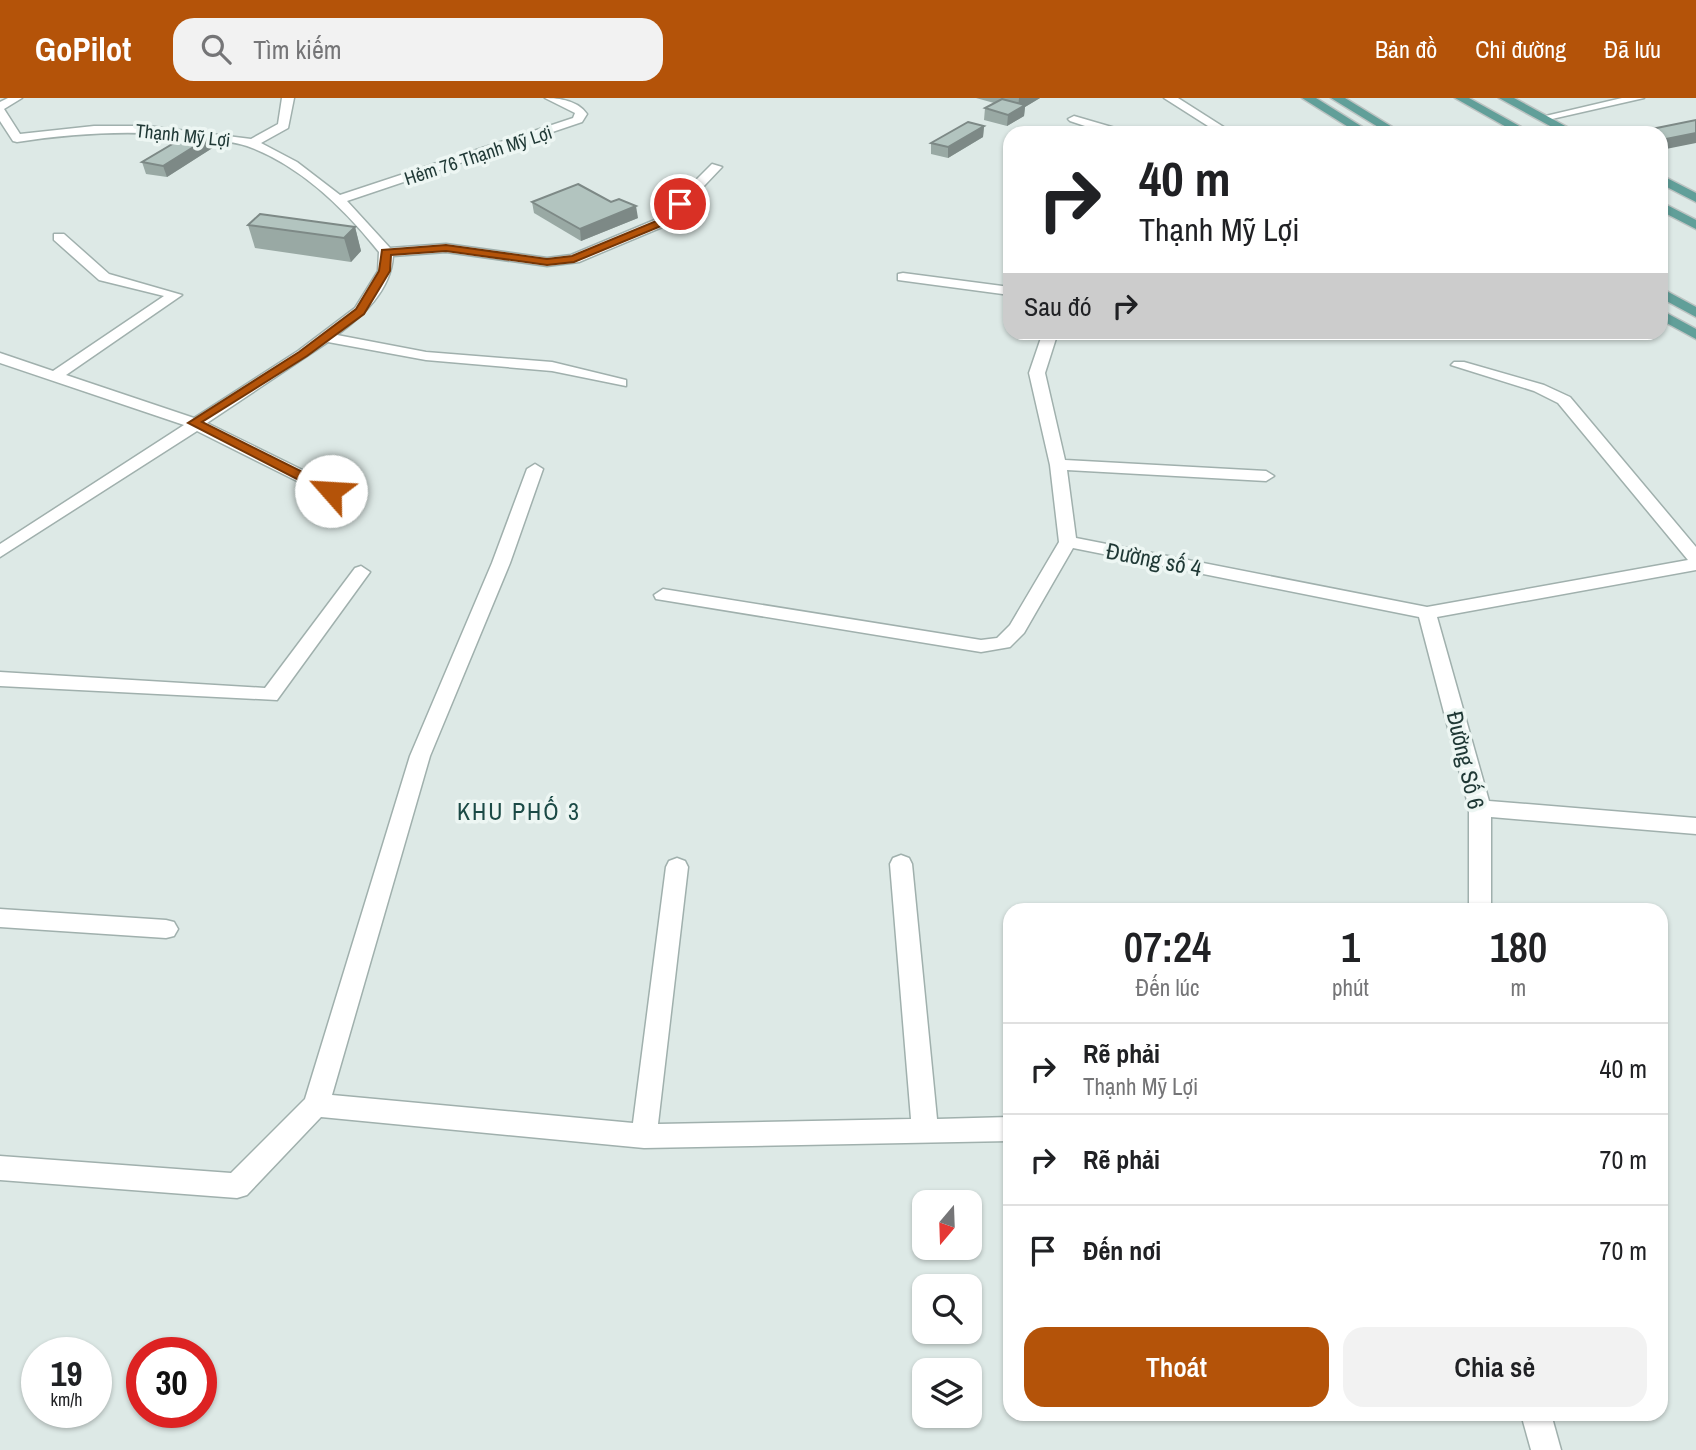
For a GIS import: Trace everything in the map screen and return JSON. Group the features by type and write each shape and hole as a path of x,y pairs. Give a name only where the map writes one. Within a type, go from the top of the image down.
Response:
{"main road":[{"path":"1308,98 1354,126"},
{"path":"1338,98 1384,126"},
{"path":"1461,98 1513,126"},
{"path":"1505,98 1558,126"},
{"path":"1668,183 1696,198"},
{"path":"1668,210 1696,225"},
{"path":"1668,296 1696,313"},
{"path":"1668,318 1696,335"}],"street":[{"path":"0,110 16,98"},
{"path":"253,144 284,126 288,98"},
{"name":"Hẻm 76 Thạnh Mỹ Lợi","path":"338,200 578,120 581,114 579,111 551,98"},
{"path":"1170,98 1216,126"},
{"path":"1543,118 1638,98"},
{"name":"Thạnh Mỹ Lợi","path":"0,110 13,140 122,129 199,133 253,144 315,179 368,228 386,252"},
{"path":"1074,119 1096,126"},
{"path":"0,552 326,337 360,311 385,271 386,252 446,248 547,262 574,259 663,222 716,167"},
{"path":"55,376 175,295 104,277 59,237"},
{"path":"902,277 1003,290"},
{"path":"326,337 393,352 582,373 607,377 621,383"},
{"path":"663,595 981,646 1003,643 1017,629 1068,542 1058,465 1037,373 1048,340"},
{"path":"0,358 194,423 331,491"},
{"path":"1459,365 1539,388 1564,400 1696,558"},
{"path":"1058,465 1266,476"},
{"path":"0,1168 237,1186 316,1105 420,756 501,563 535,469"},
{"name":"Đường số 4","path":"1068,542 1427,613 1696,564"},
{"path":"0,679 270,695 361,572"},
{"name":"Đường Số 6","path":"1427,613 1480,808 1480,903"},
{"path":"1480,808 1696,826"},
{"path":"901,864 925,1130"},
{"path":"643,1136 677,867"},
{"path":"0,918 166,929"},
{"path":"316,1105 643,1136 1003,1129"},
{"path":"1537,1421 1546,1450"}],"building":[{"path":"1002,99 1025,105 1008,115 985,108"},
{"path":"1696,120 1696,133 1668,139 1667,126"},
{"path":"968,122 984,126 948,147 931,143"},
{"path":"191,133 211,136 163,166 142,162"},
{"path":"578,184 611,202 619,199 636,206 580,229 532,202"},
{"path":"260,214 355,227 344,238 248,225"}],"district":[{"name":"KHU PHỐ 3","path":"519,811"}],"route":[{"path":"331,491 194,423 303,354 360,311 385,271 386,252 446,248 547,262 574,259 663,222 680,204"}]}
